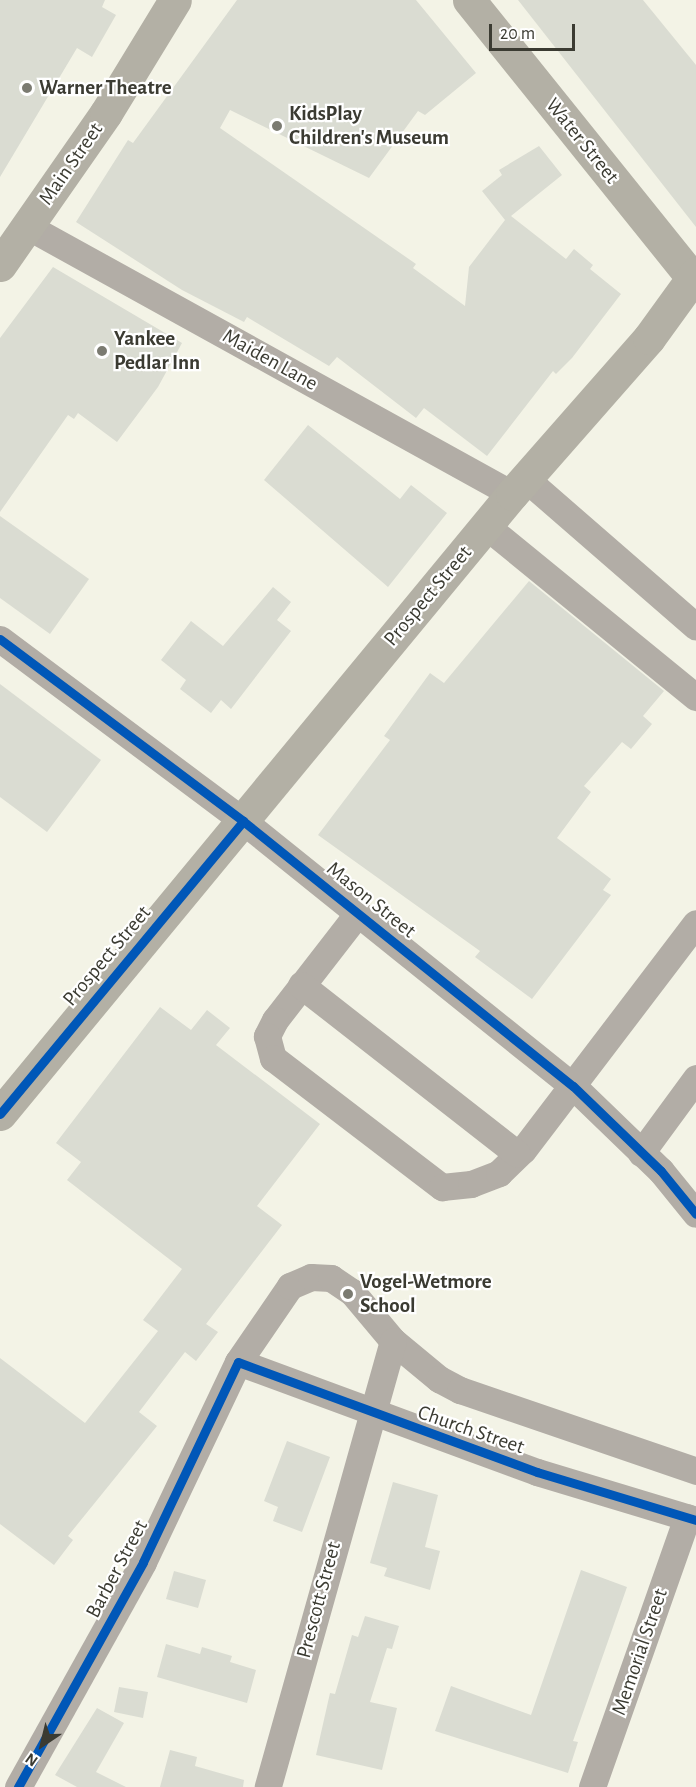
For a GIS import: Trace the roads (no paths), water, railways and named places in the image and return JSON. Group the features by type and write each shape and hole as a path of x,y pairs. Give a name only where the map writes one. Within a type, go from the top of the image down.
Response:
{"main road":[{"name":"Main Street","path":"0,265 106,113 175,0"},
{"name":"Water Street","path":"469,0 695,277"},
{"name":"Prospect Street","path":"0,1114 486,526 649,338 695,277"}],"street":[{"name":"Maiden Lane","path":"27,226 519,487 696,627"},
{"path":"486,526 696,697"},
{"name":"Mason Street","path":"0,639 243,821 573,1086 641,1152 696,1214"},
{"path":"358,913 301,985 267,1036 273,1058 441,1187 471,1184 499,1173 518,1154 573,1086 696,923"},
{"path":"301,985 518,1154"},
{"path":"641,1152 696,1078"},
{"name":"Barber Street","path":"18,1787 144,1562 238,1362 278,1298 290,1286 311,1277 331,1278 352,1292 393,1341 439,1379 460,1390 696,1471"},
{"name":"Prescott Street","path":"268,1787 370,1414 393,1341"},
{"name":"Church Street","path":"238,1362 370,1414 691,1518"},
{"name":"Memorial Street","path":"592,1787 691,1518"}],"place":[{"name":"Warner Theatre","path":"27,88"},
{"name":"KidsPlay Children's Museum","path":"277,126"},
{"name":"Yankee Pedlar Inn","path":"102,351"},
{"name":"Vogel-Wetmore School","path":"348,1294"}]}
